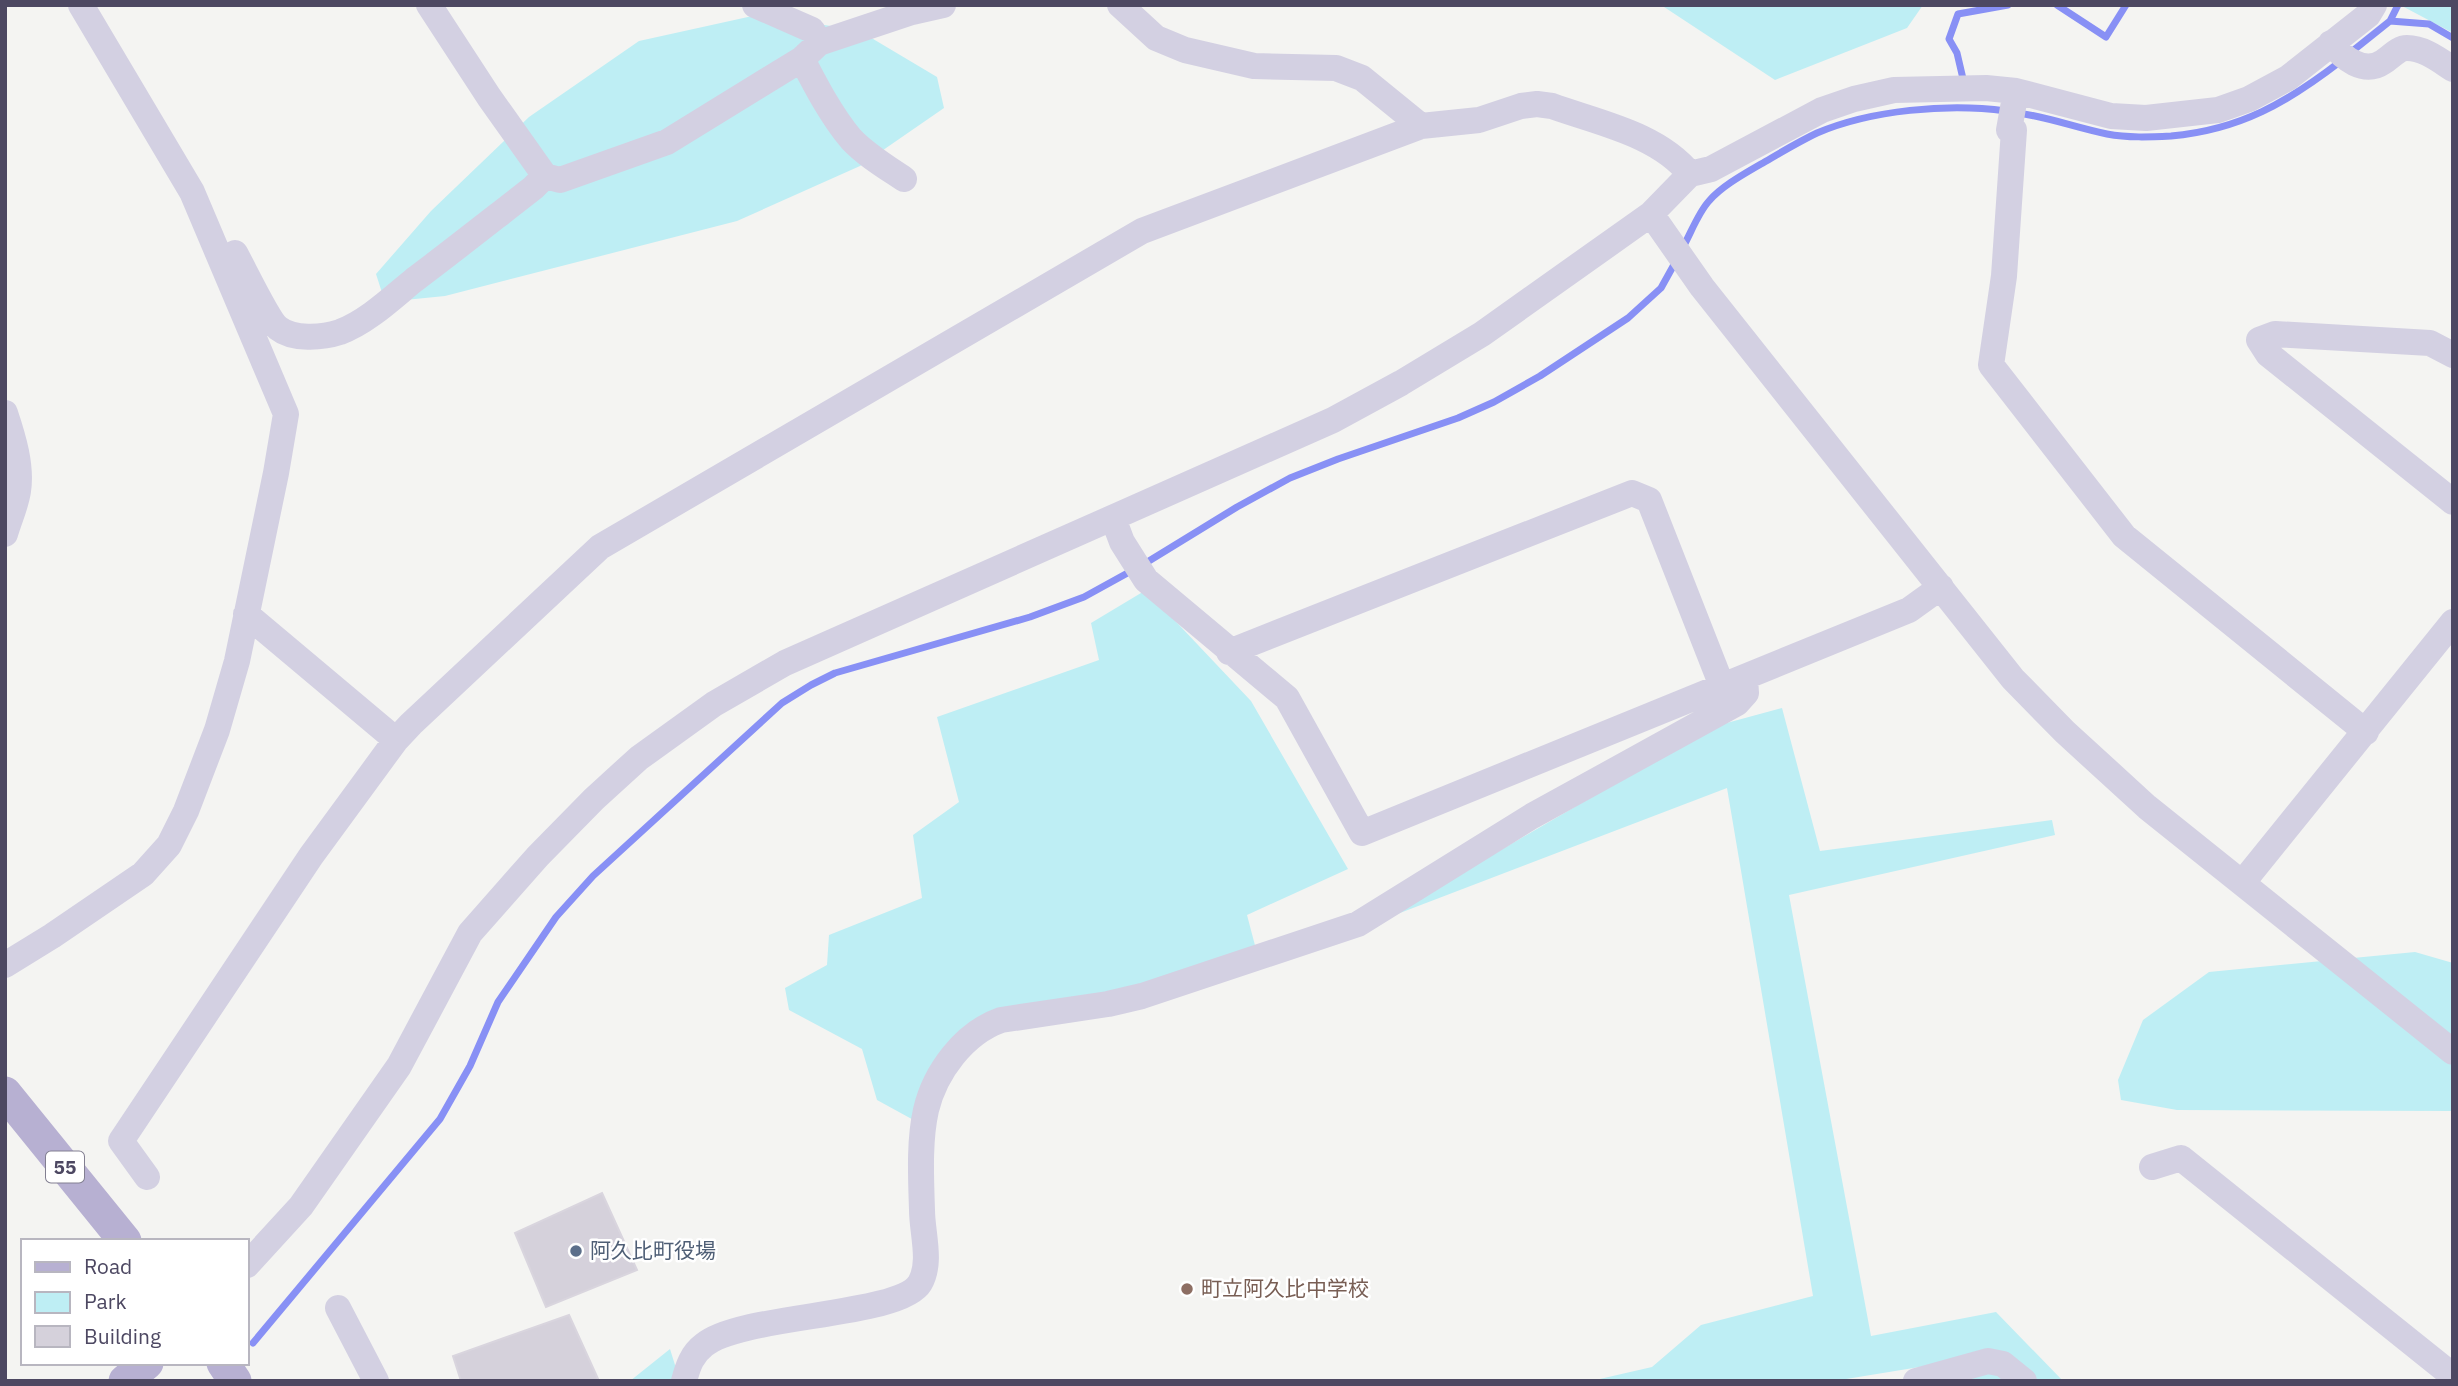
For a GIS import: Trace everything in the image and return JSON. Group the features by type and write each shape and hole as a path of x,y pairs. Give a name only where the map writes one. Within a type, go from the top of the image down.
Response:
{"main road":[{"name":"55","path":"5,1093 123,1239"},
{"path":"125,1381 145,1365"}],"street":[{"path":"5,965 143,874 169,845 186,811 217,730 237,661 286,414 192,192 82,5"},
{"path":"429,5 545,176 560,180 667,142 811,51 912,12 943,5"},
{"path":"755,5 812,30 811,51 825,103 852,139 868,154 904,179"},
{"path":"1120,5 1156,38 1185,50 1254,66 1336,68 1362,78 1421,126"},
{"path":"248,1264 301,1206 399,1066 470,933 538,856 594,799 639,758 714,704 785,663 1118,530 1333,420 1482,334 1651,214 1690,174 1711,169 1822,110 1854,99 1895,90 1986,89 2015,91 2111,116 2146,118 2218,110 2249,99 2341,52 2374,5"},
{"path":"2341,52 2357,66 2370,67 2381,64 2406,48 2430,54 2453,69"},
{"path":"2015,91 2009,130 2014,130 2004,276 1992,365 2124,536 2366,732"},
{"path":"147,1177 121,1141 311,856 396,740 600,547 1142,231 1421,126 1479,120 1521,106 1552,106 1654,142 1677,158 1690,174"},
{"path":"213,239 231,246 276,327 289,333 324,336 360,322 545,176"},
{"path":"1651,214 1702,287 2013,679 2064,732 2147,807 2453,1052"},
{"path":"2453,355 2430,343 2275,334 2259,340 2268,354 2453,502"},
{"path":"5,414 19,475 18,492 5,534"},
{"path":"684,1381 690,1359 705,1344 729,1332 904,1297 919,1285 926,1268 922,1211 923,1127 926,1108 933,1088 956,1052 988,1025 1002,1020 1108,1004 1142,996 1358,924 1532,816 1737,703 1746,694 1733,682 1649,500 1632,493 1229,652"},
{"path":"1118,530 1146,580 1287,698 1362,833 1909,610 1941,587"},
{"path":"246,614 396,740"},
{"path":"2243,882 2453,622"},
{"path":"2152,1167 2181,1158 2453,1376"},
{"path":"338,1308 376,1381"},
{"path":"1916,1381 1988,1362 2003,1364 2024,1381"}],"green space":[{"path":"1661,5 1923,5 1907,28 1775,80"},
{"path":"2402,5 2453,5 2453,33 2402,6"},
{"path":"757,15 858,30 937,77 944,108 860,166 737,221 445,296 385,302 376,274 431,211 529,117 639,41"},
{"path":"1146,590 1251,701 1348,869 1247,915 1257,953 1137,990 983,1020 919,1123 877,1100 862,1049 789,1010 785,988 827,965 829,935 922,898 913,835 959,802 937,717 1099,660 1091,623"},
{"path":"1782,708 1820,851 2052,820 2055,835 1789,895 1871,1336 1996,1312 2063,1381 1975,1381 1950,1362 1834,1381 1591,1381 1652,1367 1701,1325 1813,1296 1727,788 1379,921 1712,727"},
{"path":"2415,952 2453,963 2453,1111 2177,1110 2121,1100 2118,1080 2143,1020 2209,972"},
{"path":"670,1349 680,1381 630,1381"}],"building":[{"name":"阿久比町役場","path":"602,1193 637,1270 546,1307 515,1233"},
{"name":"阿久比町役場","path":"569,1315 599,1381 461,1381 453,1356"}],"waterway":[{"path":"1964,83 1957,53 1949,39 1958,14 2008,5"},
{"path":"2057,5 2106,37 2126,5"},
{"path":"2390,21 2398,5"},
{"path":"2350,53 2390,21 2429,24 2453,38"},
{"path":"2018,113 2096,132 2131,137 2196,133 2219,128 2262,112 2302,89 2341,61"},
{"path":"1683,247 1701,211 1720,190 1817,133 1861,119 1910,110 1960,108 2006,111"},
{"path":"1144,564 1290,478 1458,418 1494,402 1540,376 1628,318 1661,288 1676,261"},
{"path":"253,1343 440,1119 470,1066 498,1002 556,917 593,876 782,703 835,673 1030,617 1084,597 1133,570"}],"place":[{"name":"阿久比町役場","path":"576,1251"},
{"name":"町立阿久比中学校","path":"1187,1289"}]}
